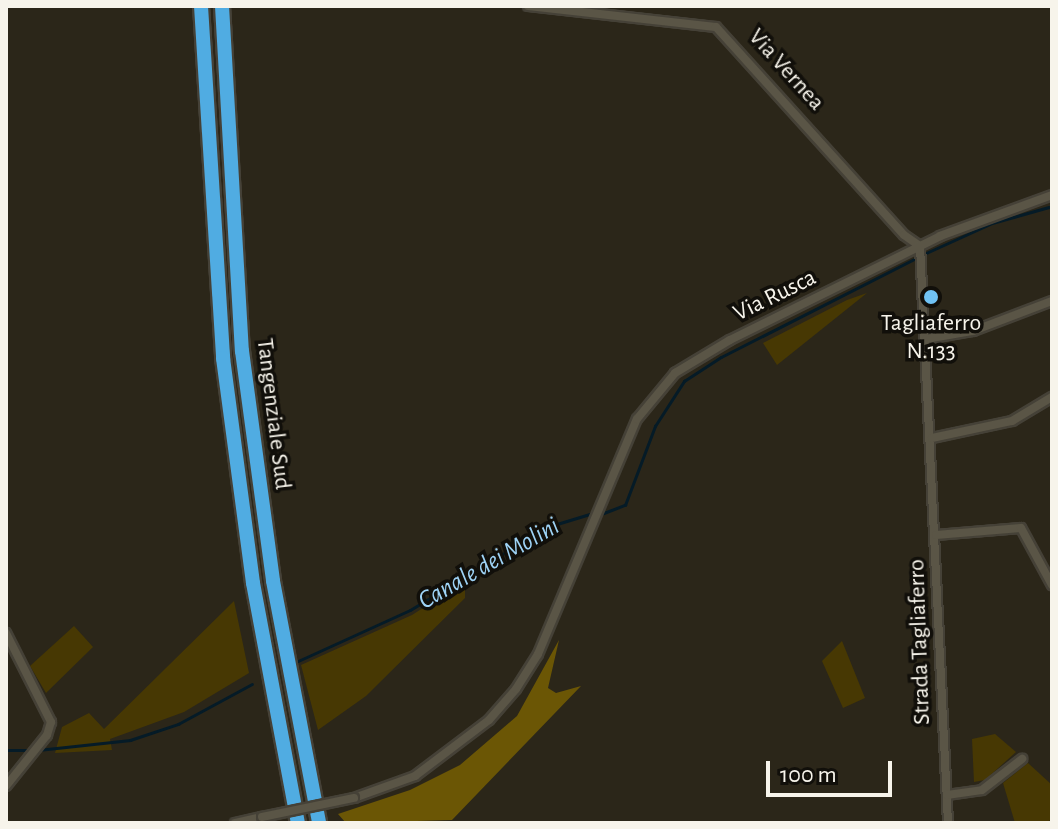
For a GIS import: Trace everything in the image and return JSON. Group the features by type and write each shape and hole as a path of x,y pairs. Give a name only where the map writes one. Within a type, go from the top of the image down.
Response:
{"highway":[{"name":"Tangenziale Sud","path":"201,6 210,210 225,372 253,583 298,823"},
{"name":"Tangenziale Sud","path":"222,6 230,205 246,380 278,611 319,823"}],"street":[{"name":"Via Vernea","path":"528,6 716,27 904,235 920,246"},
{"name":"Via Rusca","path":"235,823 354,798 415,776 489,720 516,689 538,654 637,419 675,373 730,340 920,246 1034,199 1052,195"},
{"path":"1034,199 1052,202"},
{"name":"Strada Tagliaferro","path":"920,246 932,438 948,823"},
{"path":"926,339 973,331 1052,301"},
{"path":"932,438 1012,421 1052,397"},
{"name":"Strada Tagliaferro","path":"936,535 1021,528 1050,579"},
{"path":"6,633 51,722 42,741 6,786"},
{"path":"947,795 982,790 1022,759"}],"shaded area":[{"path":"867,293 777,365 763,343 847,300"},
{"path":"465,581 465,598 366,696 318,730 301,665 412,615"},
{"path":"234,601 249,673 184,712 110,739 112,750 55,753 62,727 89,713 104,729"},
{"path":"74,626 93,647 46,693 30,666"},
{"path":"559,640 548,688 556,693 581,686 452,820 346,823 338,814 410,790 460,765 517,716"},
{"path":"842,641 865,698 843,708 822,661"},
{"path":"995,734 1016,752 985,780 974,782 972,739"},
{"path":"1028,763 1052,785 1052,818 1047,823 1015,823 1003,783"}],"waterway":[{"name":"Canale dei Molini","path":"926,253 992,223 1049,207"},
{"name":"Canale dei Molini","path":"601,514 625,505 655,426 684,381 721,357 914,259"},
{"name":"Canale dei Molini","path":"298,661 410,610 547,527 593,513"},
{"name":"Canale dei Molini","path":"38,750 130,740 178,724 252,684"},
{"name":"Canale dei Molini","path":"6,750 30,750"}],"place":[{"name":"Tagliaferro N.133","path":"931,297"}]}
